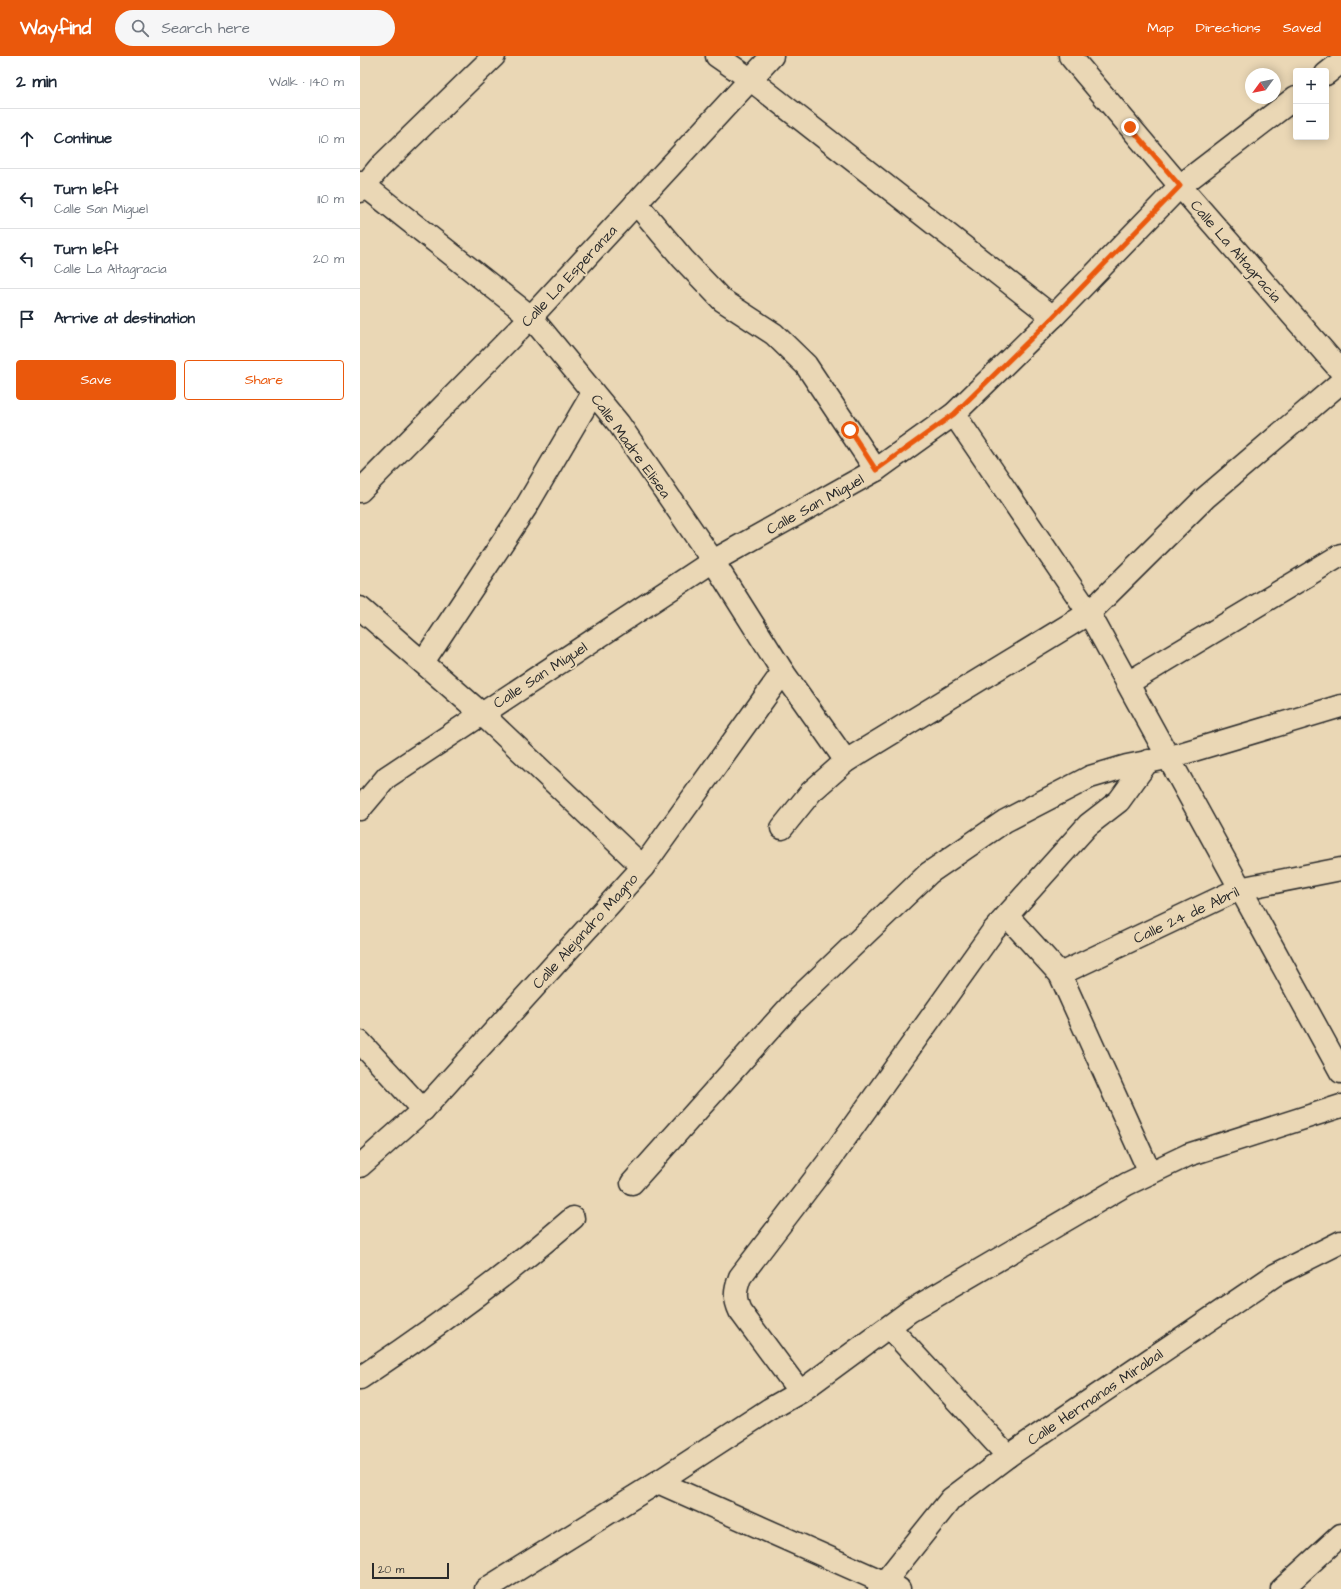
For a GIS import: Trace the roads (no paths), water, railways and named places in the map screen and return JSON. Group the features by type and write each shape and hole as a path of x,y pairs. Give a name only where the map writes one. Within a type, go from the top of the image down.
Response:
{"street":[{"path":"362,186 494,56"},
{"path":"717,56 750,79 1053,317"},
{"name":"Calle La Esperanza","path":"360,490 531,317 772,56"},
{"name":"Calle La Altagracia","path":"1070,56 1180,186 1341,371"},
{"path":"1329,72 1341,62"},
{"name":"Calle San Miguel","path":"360,809 387,777 713,561 876,470 954,414 1053,317 1180,186 1293,99"},
{"name":"Calle Madre Elisea","path":"362,186 531,317 619,424 713,561 783,672 846,761"},
{"path":"636,203 683,259 722,300 774,334 806,365 876,470"},
{"path":"782,828 811,792 846,761 1089,613 1205,498 1341,382"},
{"path":"423,662 526,507 593,393"},
{"path":"954,414 1089,613 1128,683 1158,760 1239,889 1341,1072"},
{"path":"1128,683 1341,555"},
{"path":"360,608 482,714 642,867"},
{"name":"Calle Alejandro Magno","path":"360,1166 423,1110 642,867 783,672"},
{"path":"632,1183 794,1002 929,873 1006,821 1083,781 1127,766 1158,760 1341,706"},
{"path":"800,1392 740,1311 735,1299 735,1289 740,1277 828,1162 993,931 1088,825 1119,801 1158,760"},
{"name":"Calle 24 de Abril","path":"1060,974 1239,889 1341,869"},
{"path":"1007,916 1060,974 1150,1173"},
{"path":"360,1042 423,1110"},
{"path":"486,1589 658,1482 770,1409 800,1392 917,1307 1127,1184 1188,1155 1341,1106"},
{"path":"360,1378 412,1343 541,1245 573,1218"},
{"name":"Calle Hermanas Mirabal","path":"887,1586 951,1499 1008,1456 1276,1274 1341,1242"},
{"path":"889,1327 1008,1456"},
{"path":"658,1482 887,1586"},
{"path":"1282,1589 1341,1535"}]}
